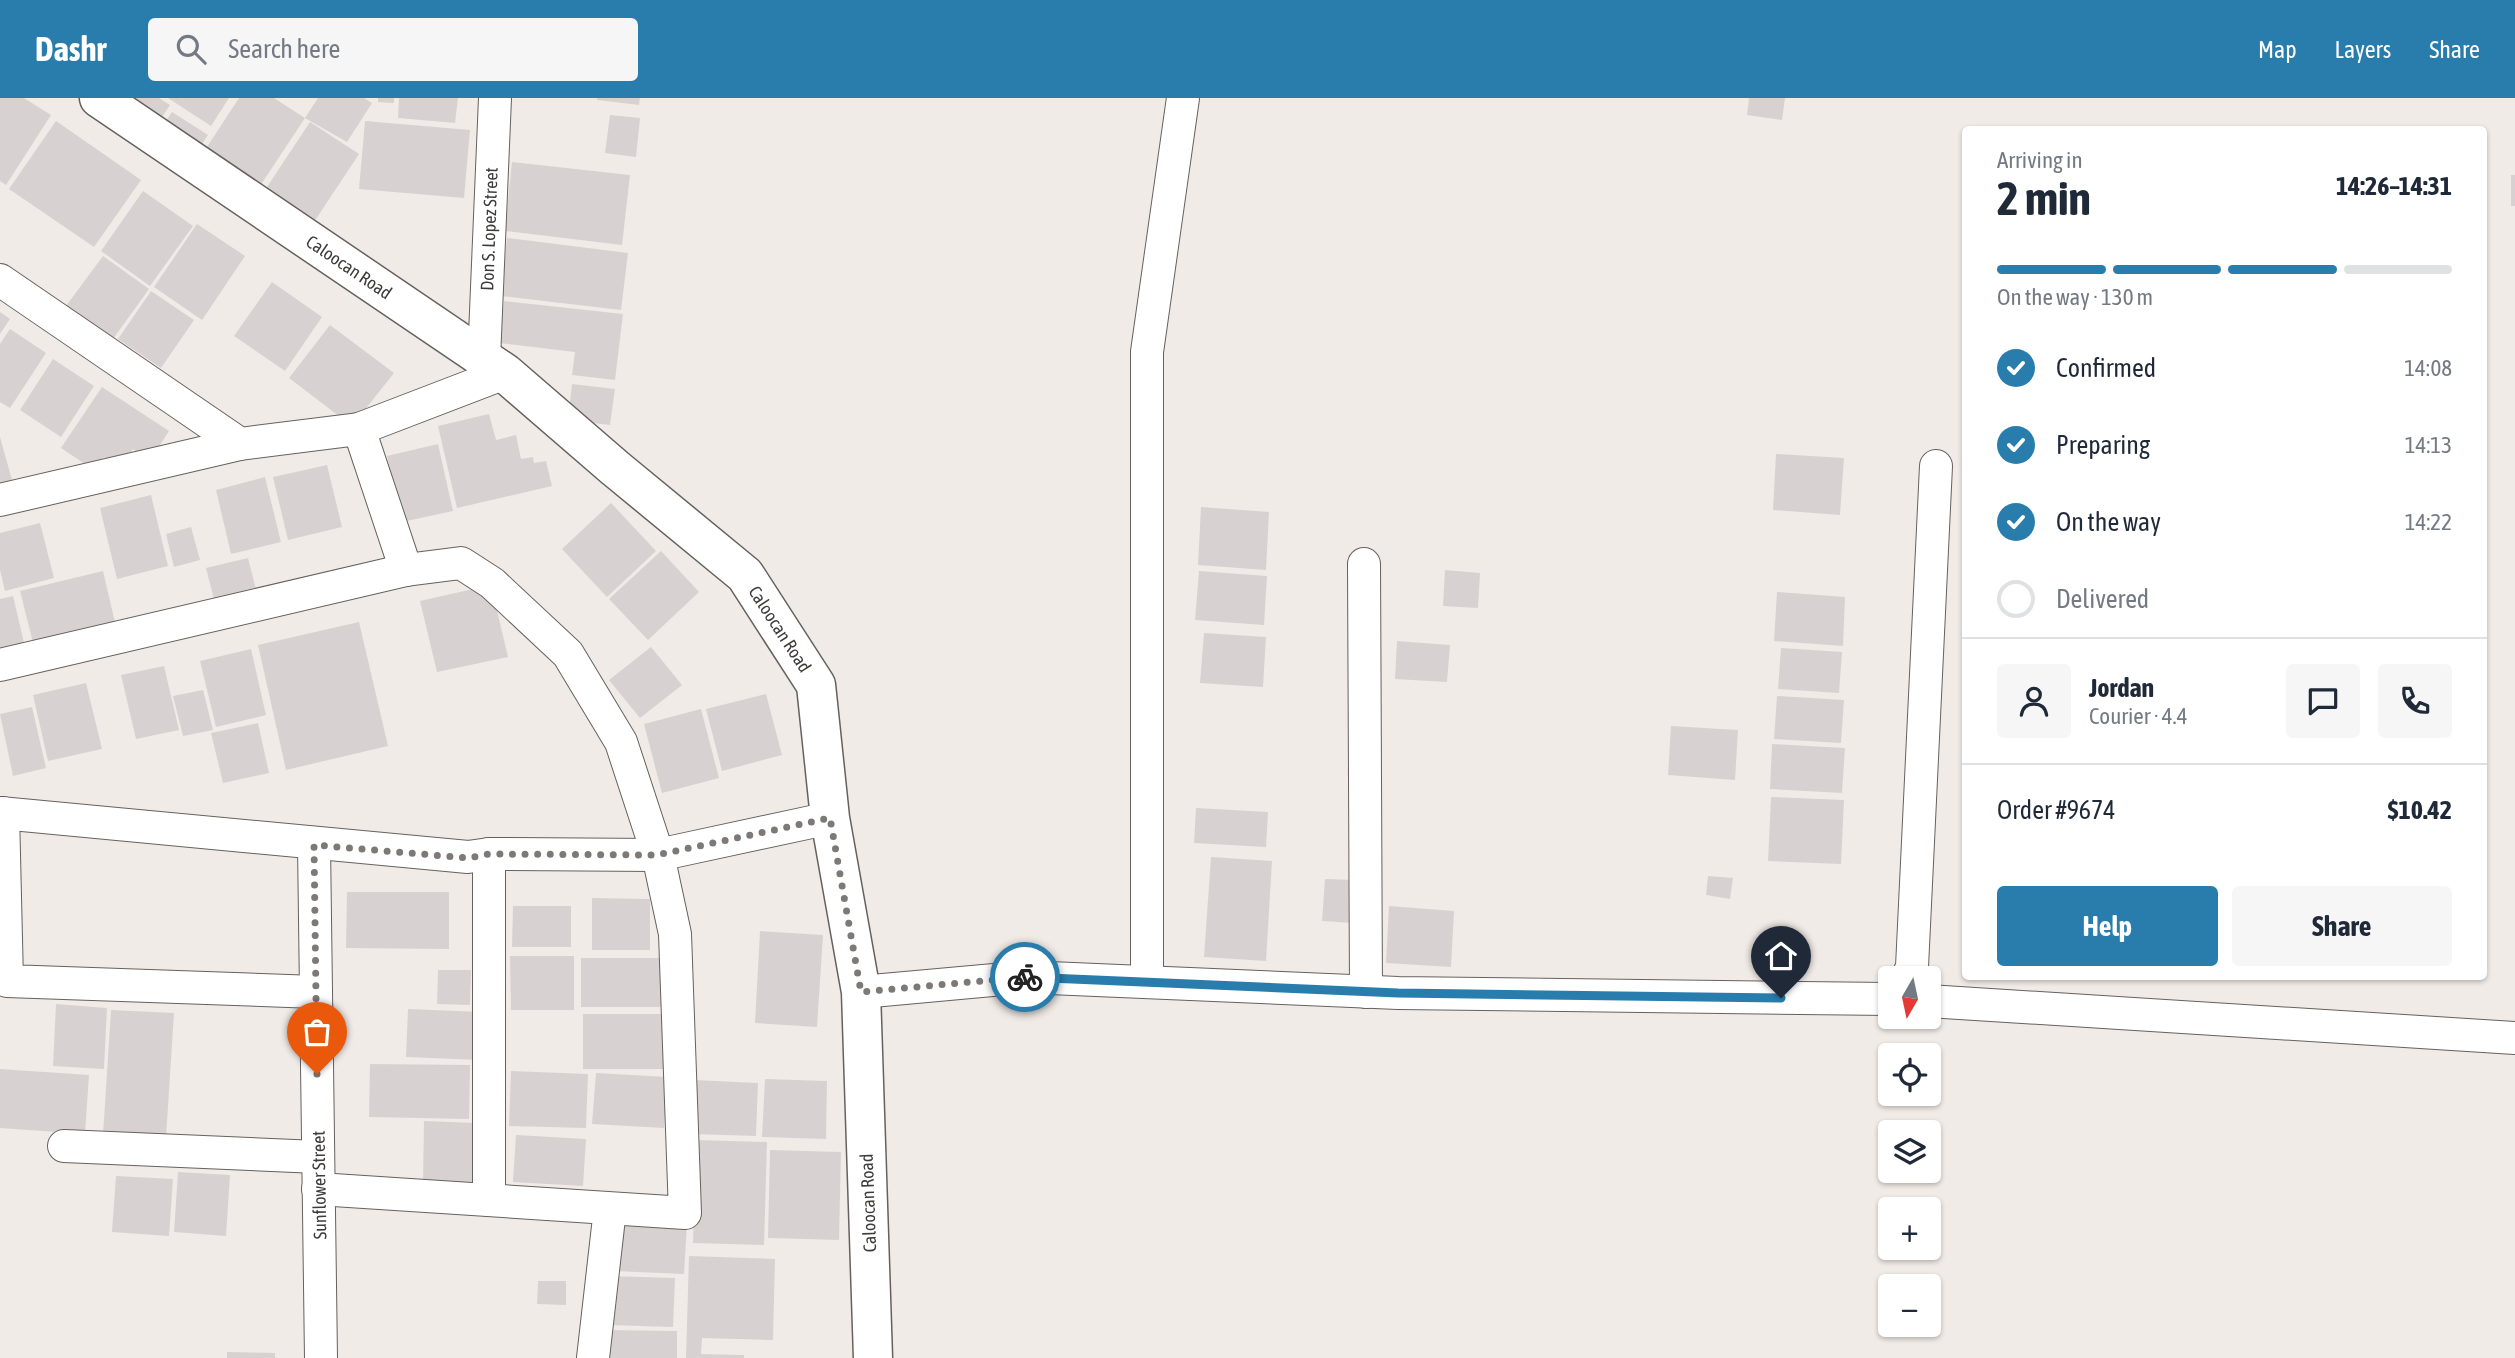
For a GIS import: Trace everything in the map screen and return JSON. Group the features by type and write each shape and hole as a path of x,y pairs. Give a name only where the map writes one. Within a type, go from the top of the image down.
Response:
{"street":[{"name":"Caloocan Road","path":"99,98 494,366 745,575 816,685 830,818 861,992 873,1358"},
{"name":"Don S. Lopez Street","path":"494,366 495,98"},
{"path":"1147,982 1147,352 1183,98"},
{"path":"0,280 240,444"},
{"path":"0,500 240,444 359,429 494,366"},
{"path":"359,429 406,570"},
{"path":"1912,966 1936,466"},
{"path":"0,665 406,570 461,563 492,583 568,654 621,742 657,855 675,934 685,1213 318,1189"},
{"path":"1364,564 1366,992"},
{"path":"316,992 7,981 2,813 468,858 489,854 657,855 830,818"},
{"name":"Sunflower Street","path":"314,845 321,1358"},
{"path":"489,854 489,1200"},
{"path":"861,992 1026,977 1366,992 1878,999"},
{"path":"1941,1002 2515,1038"},
{"path":"64,1146 318,1157"},
{"path":"593,1358 610,1209"}],"building":[{"path":"0,98 24,98 51,115 6,185 0,181"},
{"path":"118,98 159,98 170,105 156,126"},
{"path":"168,98 229,98 211,126"},
{"path":"239,98 274,98 305,118 260,186 205,150"},
{"path":"318,98 364,98 372,103 347,142 305,118"},
{"path":"378,98 394,98 394,103 378,102"},
{"path":"399,98 458,98 455,123 398,118"},
{"path":"597,98 640,98 639,105"},
{"path":"1749,98 1785,98 1782,120 1747,115"},
{"path":"172,112 208,135 194,156 158,133"},
{"path":"610,115 640,118 636,157 605,153"},
{"path":"56,121 141,180 94,247 9,189"},
{"path":"365,121 470,130 464,198 359,189"},
{"path":"310,122 359,154 310,228 261,196"},
{"path":"512,162 630,175 622,245 505,231"},
{"path":"2511,175 2515,175 2515,206 2511,206"},
{"path":"143,191 193,226 150,286 101,251"},
{"path":"197,224 245,256 202,320 154,287"},
{"path":"507,238 628,253 621,310 501,296"},
{"path":"103,256 149,289 113,339 66,306"},
{"path":"272,282 322,317 285,371 234,336"},
{"path":"151,291 194,320 161,368 118,339"},
{"path":"504,301 623,314 615,380 572,375 575,352 499,343"},
{"path":"0,312 10,319 0,334"},
{"path":"330,325 394,373 352,426 289,378"},
{"path":"10,329 46,353 10,408 0,402 0,344"},
{"path":"53,359 94,386 61,437 20,410"},
{"path":"572,384 615,389 610,425 568,420"},
{"path":"102,387 169,431 150,460 133,449 120,468 104,457 94,470 61,448"},
{"path":"489,414 496,440 516,435 521,459 533,457 534,463 546,461 552,486 457,508 438,426"},
{"path":"0,437 12,480 0,483"},
{"path":"438,444 453,511 402,522 387,456"},
{"path":"1776,454 1844,458 1840,515 1773,510"},
{"path":"327,465 342,527 288,540 273,477"},
{"path":"265,477 281,542 231,554 216,490"},
{"path":"151,495 168,566 117,579 100,508"},
{"path":"611,503 656,551 607,597 562,549"},
{"path":"1201,507 1269,512 1266,570 1198,565"},
{"path":"40,523 54,578 5,591 0,570 0,533"},
{"path":"191,527 200,560 174,567 166,534"},
{"path":"661,551 699,592 648,640 609,599"},
{"path":"248,558 258,597 216,607 206,568"},
{"path":"1445,570 1480,573 1478,608 1443,606"},
{"path":"103,571 117,631 35,651 20,591"},
{"path":"1199,571 1267,576 1264,625 1195,620"},
{"path":"491,585 508,657 437,672 420,601"},
{"path":"1777,592 1845,597 1843,646 1774,641"},
{"path":"13,596 26,651 0,657 0,599"},
{"path":"359,622 388,746 286,770 258,645"},
{"path":"1204,633 1266,637 1263,687 1200,683"},
{"path":"1397,641 1450,645 1447,682 1395,679"},
{"path":"651,647 682,685 640,718 609,680"},
{"path":"1781,648 1842,652 1839,693 1778,689"},
{"path":"251,649 266,715 216,727 200,661"},
{"path":"164,666 179,730 136,739 121,675"},
{"path":"86,683 102,749 48,761 33,695"},
{"path":"203,690 213,730 183,736 173,696"},
{"path":"766,694 782,755 722,771 706,709"},
{"path":"1777,696 1844,700 1841,743 1774,739"},
{"path":"32,707 46,768 13,776 0,714"},
{"path":"701,709 719,778 662,793 644,724"},
{"path":"258,723 269,773 223,783 211,733"},
{"path":"1671,726 1738,730 1735,780 1668,775"},
{"path":"1772,744 1845,748 1842,793 1770,789"},
{"path":"1771,797 1844,800 1841,864 1768,861"},
{"path":"1196,808 1268,812 1266,847 1194,843"},
{"path":"1211,857 1272,861 1266,961 1204,957"},
{"path":"1708,876 1733,878 1730,899 1706,895"},
{"path":"1325,879 1356,880 1353,923 1322,921"},
{"path":"347,892 449,892 449,949 346,948"},
{"path":"592,898 650,899 650,950 592,950"},
{"path":"513,906 571,906 571,947 512,947"},
{"path":"1389,906 1454,911 1451,967 1386,963"},
{"path":"760,931 823,935 817,1027 755,1023"},
{"path":"510,956 574,956 574,1010 511,1010"},
{"path":"581,958 660,958 661,1007 581,1007"},
{"path":"438,970 471,970 470,1005 437,1004"},
{"path":"56,1004 107,1008 104,1069 53,1066"},
{"path":"408,1009 482,1012 480,1060 406,1057"},
{"path":"111,1010 174,1013 166,1138 103,1135"},
{"path":"583,1014 667,1014 668,1069 583,1069"},
{"path":"370,1064 470,1065 469,1119 369,1117"},
{"path":"0,1069 89,1075 85,1134 0,1128"},
{"path":"511,1071 588,1074 586,1128 509,1126"},
{"path":"596,1073 667,1077 664,1128 592,1124"},
{"path":"765,1079 827,1081 826,1139 762,1137"},
{"path":"694,1080 758,1083 756,1136 693,1134"},
{"path":"424,1121 477,1123 476,1184 423,1183"},
{"path":"516,1135 586,1139 583,1186 513,1182"},
{"path":"696,1140 767,1142 764,1245 693,1243"},
{"path":"770,1150 841,1152 839,1240 768,1238"},
{"path":"178,1172 230,1175 226,1236 174,1232"},
{"path":"116,1176 173,1179 169,1236 112,1232"},
{"path":"616,1219 687,1223 684,1274 614,1271"},
{"path":"689,1256 775,1259 773,1340 702,1338 701,1354 744,1355 744,1358 686,1358"},
{"path":"608,1276 675,1278 673,1327 607,1325"},
{"path":"538,1281 566,1281 566,1305 537,1304"},
{"path":"606,1330 677,1331 677,1358 606,1358"},
{"path":"227,1352 275,1353 275,1358 227,1358"}],"way so far":[{"path":"317,1074 314,845 468,858 489,854 657,855 830,818 861,992 1025,977"}],"route":[{"path":"1025,977 1398,993 1781,998"}]}
